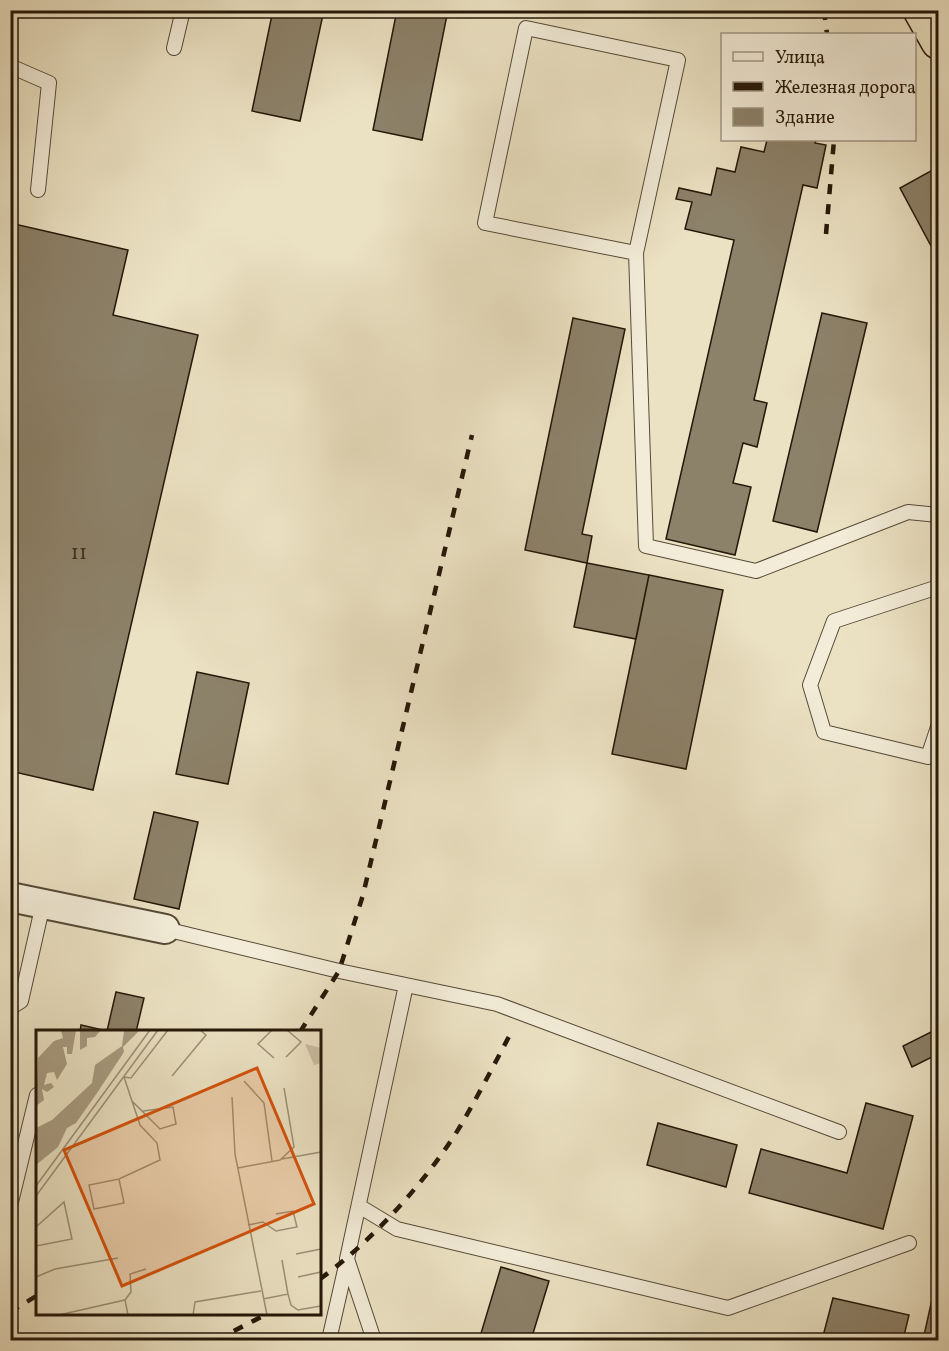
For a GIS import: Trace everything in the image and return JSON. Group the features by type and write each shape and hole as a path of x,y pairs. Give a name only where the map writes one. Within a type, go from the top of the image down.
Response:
{"highway":[{"path":"920,10 939,42"}],"street":[{"path":"10,897 165,929"}],"lane":[{"path":"174,48 183,10"},
{"path":"636,253 485,223 526,28 678,60 636,253 646,546 756,571 908,512 939,515"},
{"path":"10,66 49,82 38,190"},
{"path":"939,587 834,621 810,685 824,732 928,757 939,727"},
{"path":"10,1008 21,1001 43,904"},
{"path":"165,929 497,1004 839,1132"},
{"path":"329,1341 406,985"},
{"path":"10,1206 36,1099"},
{"path":"359,1206 397,1230 728,1308 909,1243"},
{"path":"347,1259 374,1341"}],"building":[{"path":"273,10 324,10 300,121 252,111"},
{"path":"397,10 448,10 422,140 373,130"},
{"path":"767,141 816,141 815,143 826,145 817,188 803,185 754,400 767,403 757,447 743,443 733,483 751,487 735,555 666,539 734,240 685,229 692,202 676,199 679,188 711,195 717,168 735,172 741,147 764,152"},
{"path":"938,167 938,259 900,188"},
{"path":"10,223 128,250 113,315 198,335 93,790 10,771"},
{"path":"822,313 867,323 817,532 773,521"},
{"path":"573,318 625,329 582,534 592,536 587,563 525,550"},
{"path":"587,563 649,575 636,639 574,627"},
{"path":"649,575 723,590 686,769 612,754"},
{"path":"197,672 249,683 228,784 176,774"},
{"path":"154,812 198,822 179,909 134,899"},
{"path":"116,992 144,998 136,1030 107,1030"},
{"path":"81,1025 103,1030 80,1030"},
{"path":"931,1032 938,1047 938,1054 912,1067 903,1046"},
{"path":"866,1103 913,1116 883,1229 749,1193 761,1149 847,1173"},
{"path":"658,1123 737,1145 726,1187 647,1165"},
{"path":"501,1267 549,1281 531,1340 479,1340"},
{"path":"938,1272 938,1340 923,1340"},
{"path":"833,1298 909,1315 903,1340 822,1340"}],"railway":[{"path":"824,10 827,33"},
{"path":"826,234 834,141"},
{"path":"301,1030 339,971 363,895 472,435"},
{"path":"321,1278 359,1247 397,1209 432,1167 461,1125 513,1029"},
{"path":"10,1312 36,1296"},
{"path":"216,1340 265,1315"}]}
